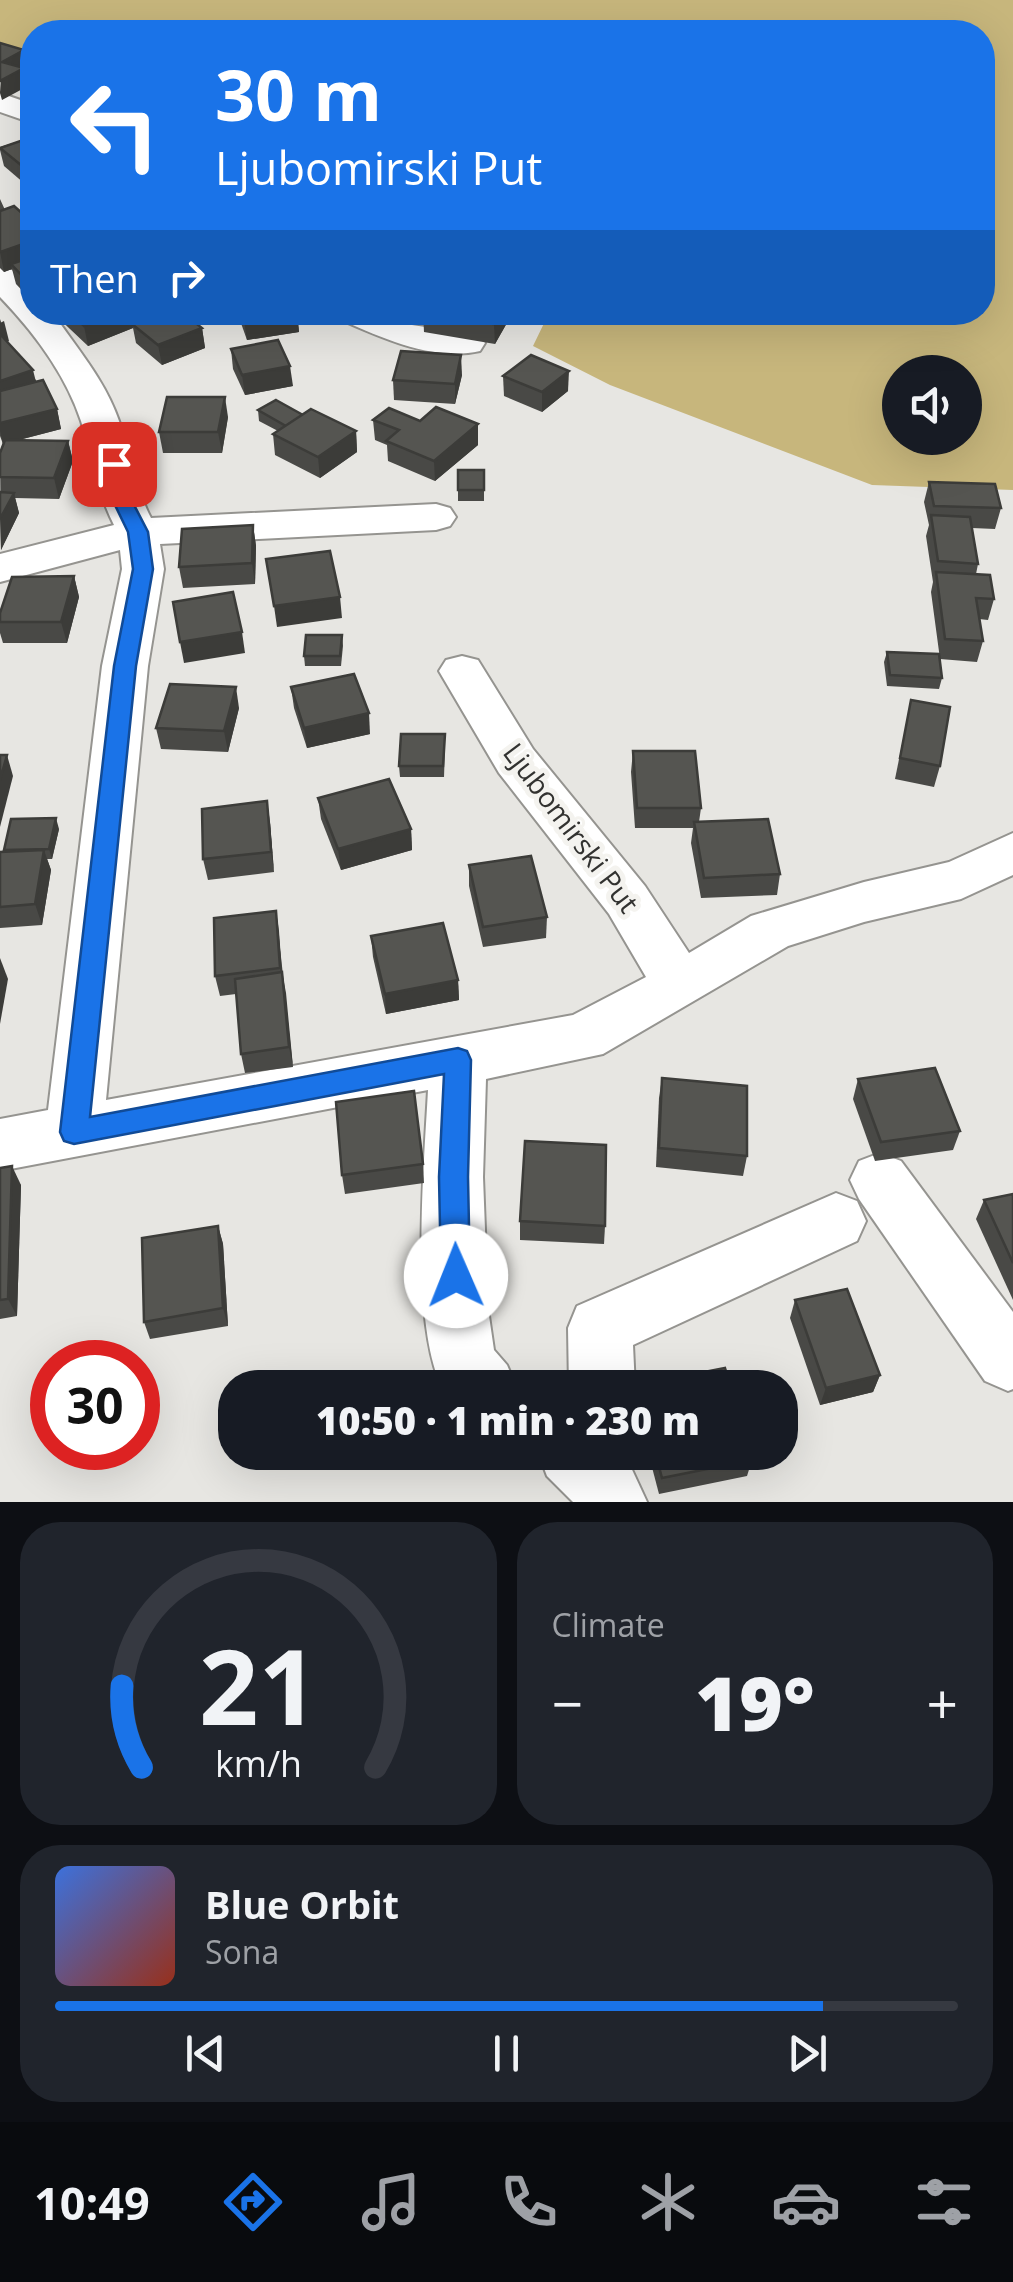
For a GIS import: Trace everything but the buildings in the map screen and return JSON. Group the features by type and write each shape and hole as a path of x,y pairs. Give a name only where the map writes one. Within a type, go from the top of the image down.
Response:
{"street":[{"path":"0,277 20,298"},
{"path":"43,325 80,378 99,418 122,501 138,532 143,569 125,666 74,1132"},
{"path":"383,325 405,334 466,343"},
{"path":"0,568 138,532 436,517"},
{"name":"Ljubomirski Put","path":"462,671 516,761 627,900 680,985"},
{"path":"0,1145 511,1053 583,1036 770,932 864,902 961,879 1013,852"},
{"path":"458,1060 453,1177 456,1308 464,1364 469,1370"},
{"path":"601,1370 600,1328 858,1201 1011,1363"}],"shaded area":[{"path":"0,0 1013,0 1013,490 872,485 610,385 533,346 543,325 995,325 995,20 20,20 20,53 0,49"}],"route":[{"path":"114,464 122,501 138,532 143,569 132,610 125,666 74,1132 458,1060 453,1177 456,1276"}]}
